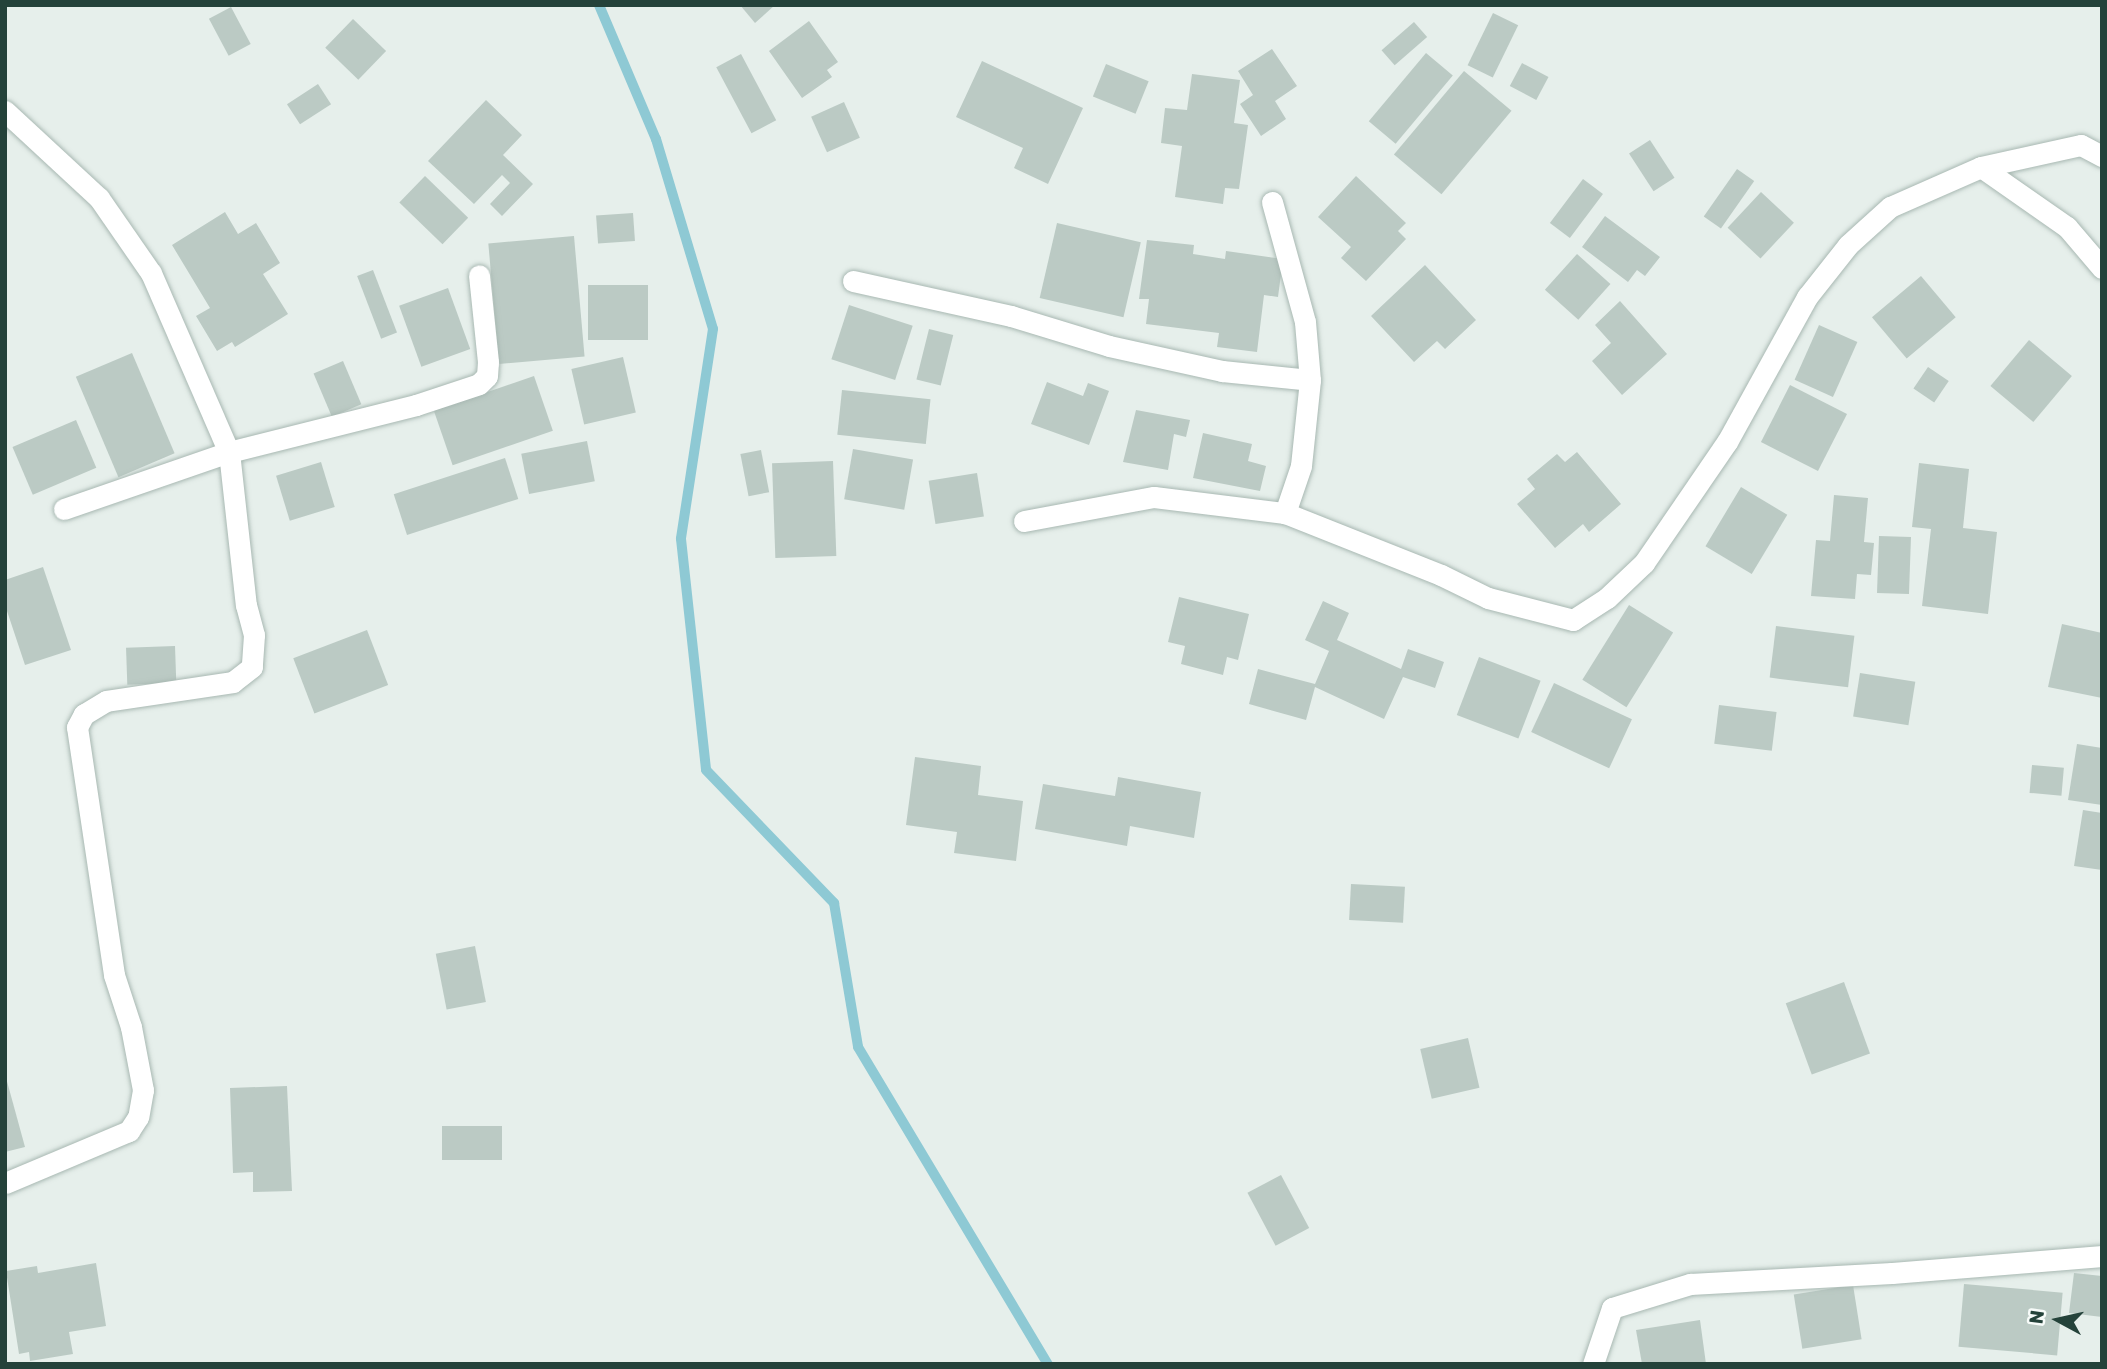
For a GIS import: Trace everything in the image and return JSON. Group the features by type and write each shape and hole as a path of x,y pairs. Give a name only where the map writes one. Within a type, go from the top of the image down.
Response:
{"street":[{"path":"5,111 99,198 151,272 229,452 246,605 254,635 252,667 233,682 106,701 84,714 77,727 114,975 131,1027 143,1090 138,1117 129,1132 5,1183"},
{"path":"1024,521 1154,497 1285,513 1441,575 1488,598 1573,620 1607,598 1644,563 1727,442 1807,297 1848,245 1890,207 1981,167 2081,145 2102,156"},
{"path":"1981,167 2067,227 2102,268"},
{"path":"1272,202 1305,323 1310,380 1301,466 1285,513"},
{"path":"64,509 229,452 416,405 479,384 488,376 488,362 479,275"},
{"path":"853,281 1011,316 1109,346 1222,371 1310,380"},
{"path":"1593,1364 1612,1308 1690,1284 1892,1273 2102,1256"}],"building":[{"path":"740,5 775,5 755,23"},
{"path":"231,7 251,44 229,56 209,19"},
{"path":"1493,13 1518,25 1493,77 1468,65"},
{"path":"353,19 386,51 358,80 325,48"},
{"path":"809,21 838,62 827,70 832,77 802,98 769,51"},
{"path":"1414,22 1427,37 1395,65 1382,50"},
{"path":"1272,49 1297,86 1275,101 1286,119 1261,136 1240,104 1253,95 1238,71"},
{"path":"1426,53 1453,75 1396,144 1369,121"},
{"path":"741,54 776,120 751,133 716,67"},
{"path":"982,61 1083,108 1048,184 1014,168 1023,148 956,117"},
{"path":"1522,63 1548,77 1536,100 1510,86"},
{"path":"1106,64 1149,81 1136,114 1093,96"},
{"path":"1464,71 1511,111 1441,194 1394,154"},
{"path":"1192,74 1240,80 1234,123 1248,125 1239,189 1225,188 1223,204 1175,197 1182,146 1161,143 1165,108 1187,110"},
{"path":"318,84 331,104 300,124 287,104"},
{"path":"486,100 522,135 503,155 533,184 502,216 490,204 510,183 502,175 474,204 428,161"},
{"path":"844,102 860,138 827,152 811,117"},
{"path":"1650,140 1675,178 1654,191 1629,154"},
{"path":"1737,169 1754,181 1721,229 1704,217"},
{"path":"425,176 468,218 442,244 399,203"},
{"path":"1356,176 1406,223 1398,231 1406,239 1366,281 1341,258 1351,247 1318,217"},
{"path":"1583,179 1603,194 1570,238 1550,223"},
{"path":"1761,192 1794,223 1760,259 1728,228"},
{"path":"225,212 238,234 256,223 280,263 263,274 288,314 235,347 232,342 217,351 196,316 210,308 172,245"},
{"path":"633,213 635,241 598,244 596,216"},
{"path":"1605,216 1660,257 1645,276 1637,270 1628,282 1582,247"},
{"path":"1057,223 1141,242 1123,317 1040,298"},
{"path":"574,236 585,357 499,364 488,243"},
{"path":"1147,240 1194,245 1193,254 1225,259 1226,251 1283,259 1278,297 1264,295 1257,352 1217,347 1219,333 1146,324 1149,299 1139,299"},
{"path":"1577,254 1610,284 1578,320 1545,290"},
{"path":"1425,265 1476,320 1445,349 1437,341 1414,362 1371,316"},
{"path":"373,270 397,333 381,339 357,276"},
{"path":"1921,276 1956,317 1907,359 1872,317"},
{"path":"588,285 648,285 648,340 588,340"},
{"path":"448,288 470,349 421,367 399,306"},
{"path":"1620,301 1667,354 1622,395 1592,361 1611,343 1595,325"},
{"path":"849,305 913,326 895,380 831,359"},
{"path":"1819,325 1857,342 1833,397 1795,380"},
{"path":"929,329 953,335 941,386 916,379"},
{"path":"2029,340 2072,376 2033,422 1990,386"},
{"path":"132,353 175,453 118,477 76,377"},
{"path":"623,357 636,413 584,424 571,369"},
{"path":"343,361 361,404 332,417 314,374"},
{"path":"1928,367 1949,381 1934,403 1913,389"},
{"path":"534,376 553,431 453,465 434,411"},
{"path":"1047,382 1083,396 1088,383 1109,391 1089,445 1031,424"},
{"path":"1790,385 1847,414 1818,471 1761,442"},
{"path":"842,390 931,399 926,444 837,435"},
{"path":"1136,410 1190,420 1186,437 1174,434 1168,470 1123,462"},
{"path":"76,420 96,468 33,495 12,447"},
{"path":"1203,433 1252,444 1248,461 1266,466 1260,491 1193,478"},
{"path":"587,441 595,481 529,494 521,454"},
{"path":"853,449 913,460 904,510 844,499"},
{"path":"761,450 769,492 749,496 740,454"},
{"path":"1577,452 1621,504 1589,532 1583,524 1555,548 1517,504 1535,489 1527,479 1557,454 1565,462"},
{"path":"505,458 518,499 407,535 394,494"},
{"path":"833,461 836,556 775,558 772,463"},
{"path":"321,462 335,507 290,521 276,476"},
{"path":"1919,463 1969,469 1963,528 1997,532 1988,614 1922,606 1931,529 1912,527"},
{"path":"977,473 984,516 935,524 929,481"},
{"path":"1741,487 1787,515 1752,574 1705,546"},
{"path":"1834,495 1868,498 1864,542 1874,543 1871,575 1857,574 1855,599 1811,596 1816,540 1830,541"},
{"path":"1879,536 1911,537 1909,594 1877,593"},
{"path":"43,567 71,650 25,665 5,605 5,580"},
{"path":"1179,597 1249,614 1238,660 1227,657 1223,675 1181,664 1185,646 1168,642"},
{"path":"1323,601 1349,613 1337,640 1401,669 1408,649 1444,662 1435,688 1403,677 1384,719 1315,687 1306,720 1249,704 1258,669 1315,684 1329,651 1305,640"},
{"path":"1629,605 1673,633 1626,707 1582,680"},
{"path":"2062,624 2102,633 2102,698 2048,687"},
{"path":"1776,626 1854,636 1848,687 1770,678"},
{"path":"367,630 388,685 314,713 293,658"},
{"path":"175,646 176,683 127,685 126,648"},
{"path":"1479,657 1541,681 1518,739 1457,715"},
{"path":"1860,673 1915,682 1908,725 1853,716"},
{"path":"1554,683 1632,719 1609,768 1531,732"},
{"path":"1719,705 1777,712 1772,751 1714,744"},
{"path":"2077,744 2102,748 2102,805 2068,800"},
{"path":"915,757 981,766 978,795 1023,801 1016,861 954,853 957,832 906,825"},
{"path":"2032,765 2064,768 2061,796 2030,793"},
{"path":"1118,777 1201,792 1194,838 1130,826 1127,846 1035,829 1043,784 1115,796"},
{"path":"2083,810 2102,813 2102,870 2074,866"},
{"path":"1351,884 1405,887 1403,923 1349,920"},
{"path":"475,946 486,1002 447,1010 436,954"},
{"path":"1844,982 1870,1053 1812,1075 1786,1003"},
{"path":"1468,1038 1479,1088 1432,1099 1420,1049"},
{"path":"5,1074 25,1147 5,1152"},
{"path":"287,1086 292,1191 253,1192 253,1172 233,1173 230,1088"},
{"path":"442,1126 502,1126 502,1160 442,1160"},
{"path":"1281,1175 1309,1228 1276,1246 1247,1193"},
{"path":"96,1263 106,1326 69,1332 73,1354 30,1361 29,1352 19,1354 6,1271 37,1266 38,1273"},
{"path":"2074,1273 2102,1276 2102,1317 2069,1313"},
{"path":"1964,1284 2063,1293 2057,1355 1959,1347"},
{"path":"1853,1285 1862,1339 1802,1349 1794,1294"},
{"path":"1700,1320 1706,1364 1642,1364 1636,1330"}],"waterway":[{"path":"599,5 656,139 713,329 681,539 706,770 834,903 858,1047 1048,1364"}]}
